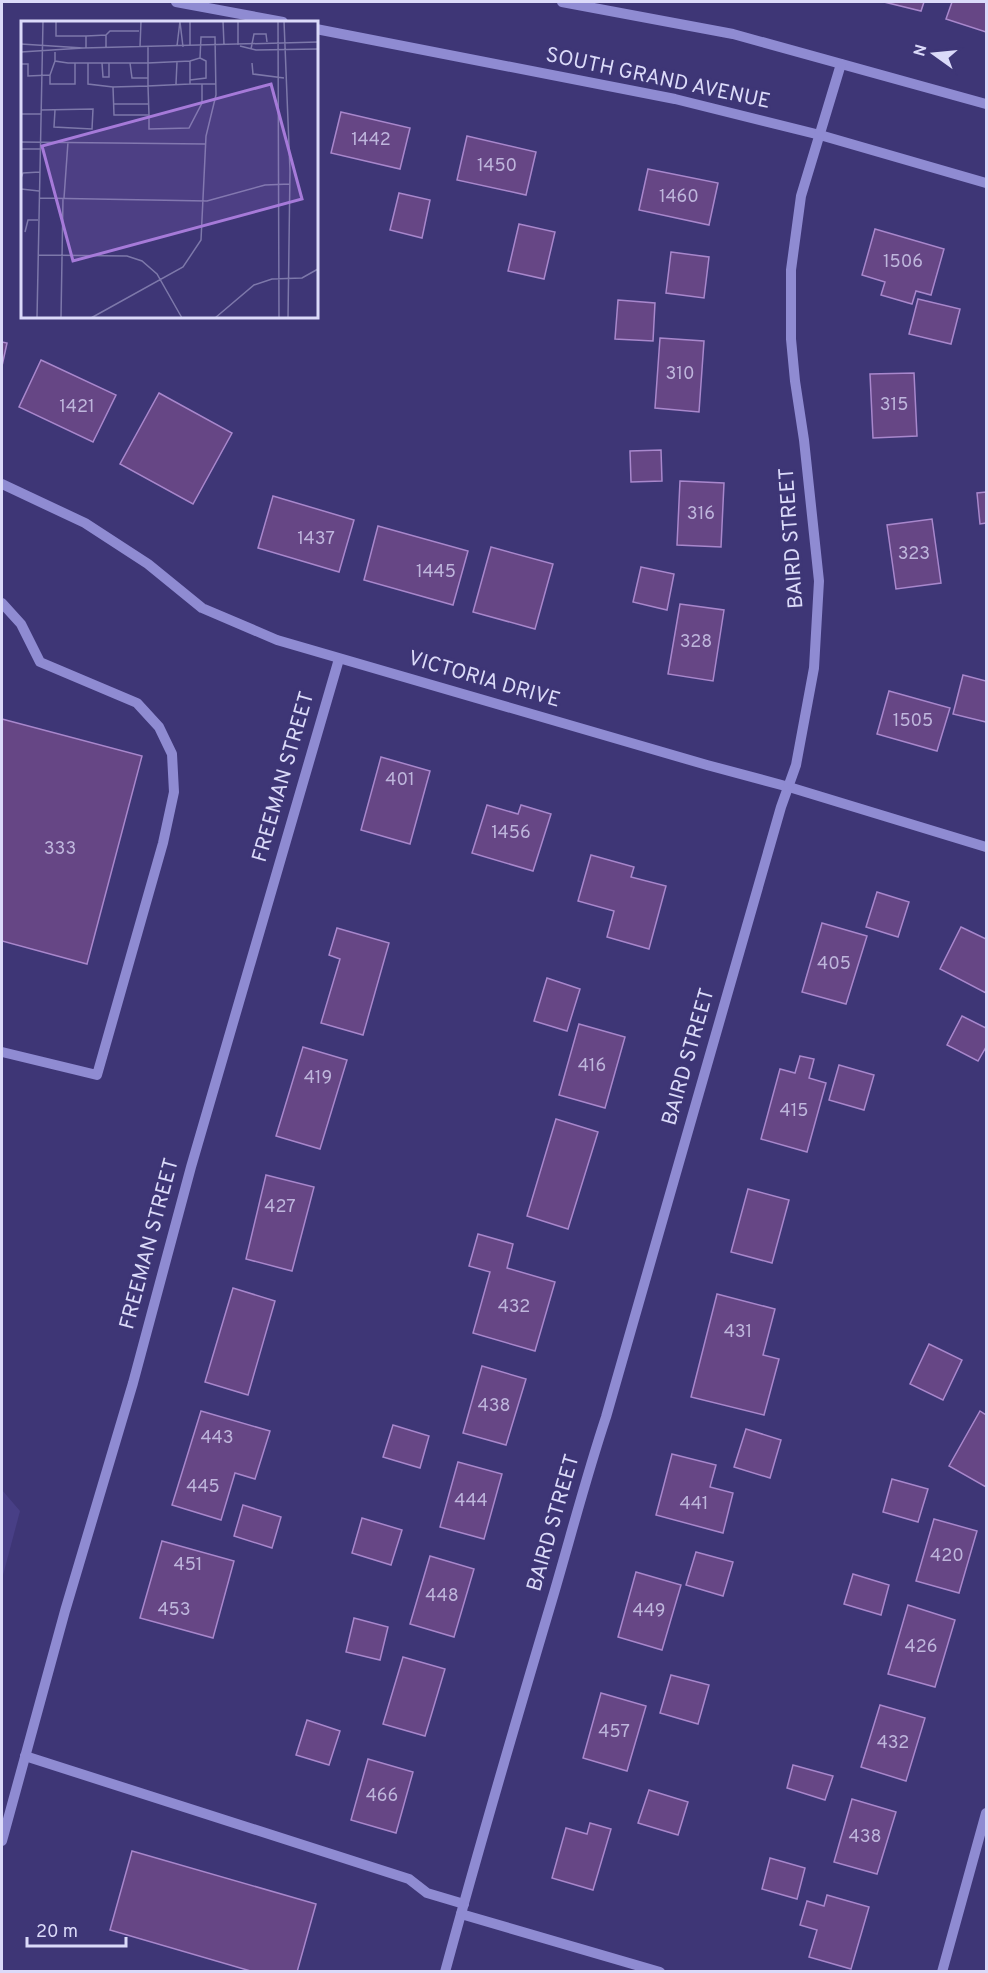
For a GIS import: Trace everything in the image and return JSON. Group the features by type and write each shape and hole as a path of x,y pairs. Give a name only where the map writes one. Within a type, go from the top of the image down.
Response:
{"street":[{"path":"176,2 278,21"},
{"path":"562,2 733,34 987,104"},
{"name":"SOUTH GRAND AVENUE","path":"318,29 675,99 820,135 987,183"},
{"name":"BAIRD STREET","path":"445,1971 781,807 796,765 814,668 819,581 791,339 791,270 801,196 840,64"},
{"name":"VICTORIA DRIVE","path":"2,484 85,523 148,564 202,608 277,640 789,787 987,847"},
{"path":"2,603 21,624 39,662 137,703 159,727 172,754 174,792 163,843 97,1075 2,1052"},
{"name":"FREEMAN STREET","path":"2,1841 65,1611 133,1383 195,1156 339,659"},
{"path":"25,1756 409,1879 427,1893 462,1909 660,1971"},
{"path":"942,1971 987,1813"}],"shaded area":[{"path":"2,1490 20,1511 2,1579"}],"building":[{"path":"884,2 924,2 921,11"},
{"path":"952,2 986,2 986,32 946,19"},
{"path":"341,112 410,128 400,169 331,153"},
{"path":"467,136 536,152 526,195 457,180"},
{"path":"648,169 718,183 709,225 639,210"},
{"path":"399,193 430,200 422,238 390,230"},
{"path":"519,224 555,232 544,279 508,271"},
{"path":"875,229 944,249 931,295 916,291 912,304 881,295 885,282 862,275"},
{"path":"671,252 709,257 704,298 666,293"},
{"path":"918,299 960,309 951,344 909,334"},
{"path":"618,300 655,303 653,341 615,339"},
{"path":"660,338 704,341 699,412 655,408"},
{"path":"2,342 7,343 2,366"},
{"path":"41,360 116,395 93,442 19,407"},
{"path":"914,373 917,436 873,438 870,374"},
{"path":"159,393 232,433 193,504 120,464"},
{"path":"661,450 662,481 631,482 630,451"},
{"path":"680,481 724,483 721,547 677,545"},
{"path":"986,492 986,523 980,524 977,493"},
{"path":"273,496 354,520 339,572 258,548"},
{"path":"932,519 941,583 896,589 887,525"},
{"path":"378,526 468,551 453,605 364,580"},
{"path":"491,547 553,564 535,629 473,612"},
{"path":"641,567 674,574 667,610 633,602"},
{"path":"680,604 724,610 713,681 668,674"},
{"path":"963,675 986,681 986,722 953,714"},
{"path":"889,691 950,708 937,751 877,734"},
{"path":"2,719 142,756 87,964 2,941"},
{"path":"381,757 430,771 410,844 361,830"},
{"path":"487,805 518,814 521,805 551,814 533,871 472,853"},
{"path":"591,855 634,867 631,877 666,886 649,949 607,937 614,911 578,901"},
{"path":"877,892 909,902 898,937 866,927"},
{"path":"822,923 867,936 846,1004 802,992"},
{"path":"961,927 986,939 986,993 940,969"},
{"path":"337,928 389,943 363,1035 321,1023 340,959 329,955"},
{"path":"547,978 580,989 567,1031 534,1021"},
{"path":"962,1016 986,1028 986,1047 978,1061 947,1045"},
{"path":"579,1024 625,1037 605,1108 559,1095"},
{"path":"303,1047 347,1060 320,1149 276,1136"},
{"path":"800,1056 814,1059 809,1078 826,1083 807,1152 761,1139 780,1069 795,1073"},
{"path":"839,1065 874,1075 864,1110 829,1100"},
{"path":"556,1119 598,1132 568,1229 527,1216"},
{"path":"266,1175 314,1187 292,1271 246,1259"},
{"path":"748,1189 789,1200 772,1263 731,1252"},
{"path":"478,1234 513,1244 507,1268 555,1282 535,1351 473,1333 490,1272 469,1266"},
{"path":"233,1288 275,1301 248,1395 205,1382"},
{"path":"717,1294 775,1309 763,1355 779,1359 764,1415 691,1397"},
{"path":"929,1344 962,1360 943,1400 910,1384"},
{"path":"482,1366 526,1379 506,1445 463,1433"},
{"path":"201,1411 270,1431 255,1479 235,1473 221,1520 172,1505"},
{"path":"980,1411 986,1415 986,1487 949,1466"},
{"path":"393,1425 429,1436 420,1468 383,1457"},
{"path":"746,1429 781,1440 770,1478 734,1467"},
{"path":"672,1454 716,1465 710,1487 733,1493 723,1533 656,1515"},
{"path":"458,1462 502,1474 484,1539 440,1527"},
{"path":"892,1479 928,1489 918,1522 883,1512"},
{"path":"243,1505 281,1517 272,1548 234,1536"},
{"path":"362,1518 402,1530 391,1565 352,1553"},
{"path":"934,1519 977,1531 959,1593 916,1581"},
{"path":"162,1541 234,1561 213,1638 140,1618"},
{"path":"696,1552 733,1562 723,1596 686,1585"},
{"path":"430,1556 474,1569 454,1637 410,1624"},
{"path":"636,1572 681,1585 662,1650 618,1637"},
{"path":"853,1574 889,1585 881,1615 844,1604"},
{"path":"908,1605 955,1620 935,1687 888,1674"},
{"path":"354,1618 388,1627 380,1660 346,1652"},
{"path":"403,1657 445,1669 425,1736 383,1724"},
{"path":"671,1675 709,1685 698,1724 660,1713"},
{"path":"601,1693 646,1706 627,1771 583,1758"},
{"path":"880,1705 925,1718 906,1781 861,1767"},
{"path":"307,1720 340,1731 329,1765 296,1755"},
{"path":"368,1759 413,1772 396,1833 351,1820"},
{"path":"793,1765 833,1776 825,1800 787,1788"},
{"path":"649,1790 688,1802 678,1835 638,1823"},
{"path":"852,1799 896,1812 877,1874 834,1862"},
{"path":"590,1823 611,1829 593,1890 552,1878 566,1828 587,1834"},
{"path":"132,1851 316,1904 297,1972 254,1972 110,1930"},
{"path":"770,1858 805,1868 797,1899 762,1889"},
{"path":"827,1895 869,1907 851,1969 809,1957 817,1930 800,1925 807,1901 824,1906"}]}
